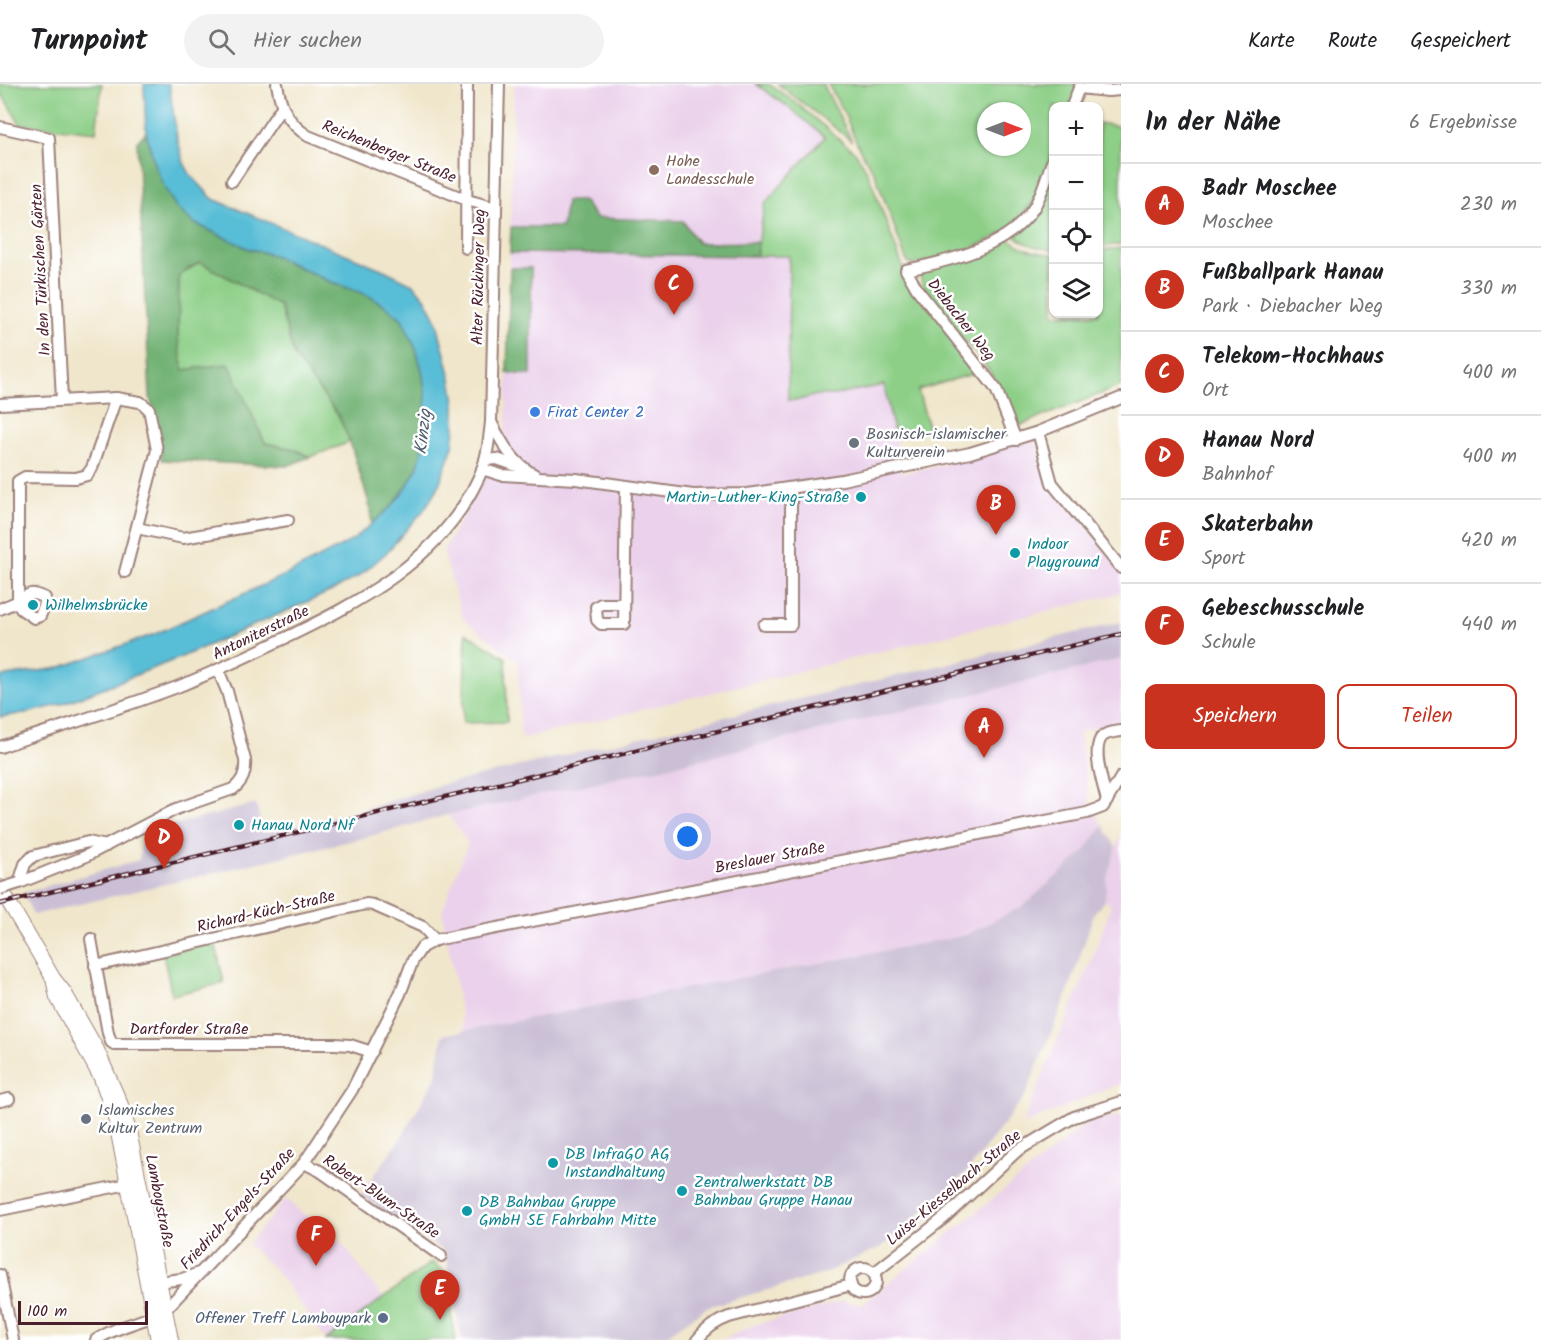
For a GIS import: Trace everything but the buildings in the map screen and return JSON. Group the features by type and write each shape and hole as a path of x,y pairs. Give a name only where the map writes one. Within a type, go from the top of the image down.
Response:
{"main road":[{"name":"Lamboystraße","path":"0,888 92,1039 121,1105 129,1131 159,1282 158,1340"},
{"name":"Lamboystraße","path":"53,978 57,997 100,1078 115,1117 128,1184 159,1313 171,1340"}],"street":[{"name":"Reichenberger Straße","path":"277,84 282,107 294,126 308,136 467,200 496,208"},
{"name":"Alter Rückinger Weg","path":"466,248 467,84"},
{"name":"Alter Rückinger Weg","path":"483,465 491,422 499,84"},
{"path":"1074,102 1079,88 1121,90"},
{"path":"232,181 282,107"},
{"name":"In den Türkischen Gärten","path":"0,127 49,138 62,400"},
{"name":"Diebacher Weg","path":"1016,440 996,389 917,289 906,270 960,257 1008,234 1034,208 1049,168"},
{"path":"0,609 18,601 18,481 25,477 76,478 87,475 92,468 116,398"},
{"path":"0,404 116,398 140,402 149,409 157,443 156,457 125,572"},
{"path":"483,465 501,475 576,479 663,492 711,496 791,488 944,460 1016,440 1120,399"},
{"path":"491,422 509,453 523,468"},
{"path":"1038,432 1052,483 1121,568"},
{"path":"483,465 497,459 538,476"},
{"name":"Antoniterstraße","path":"0,747 176,687 218,670 341,610 402,572 426,551 450,523 475,485 483,465"},
{"path":"624,604 626,486"},
{"path":"764,625 791,625 791,488"},
{"path":"138,528 183,538 288,520"},
{"path":"0,888 84,858 166,813 233,789 240,783 246,768 245,760 227,691 218,670"},
{"path":"1107,801 1096,749 1101,738 1108,733 1121,731"},
{"path":"1107,801 1121,777"},
{"name":"Breslauer Straße","path":"435,940 1087,813 1098,810 1107,801"},
{"path":"19,883 25,864 33,856 88,842 106,846"},
{"name":"Richard-Küch-Straße","path":"96,966 366,904 423,927 435,940"},
{"name":"Dartforder Straße","path":"91,939 108,1033 114,1044 335,1044 350,1045 372,1052"},
{"name":"Friedrich-Engels-Straße","path":"159,1313 202,1271 303,1163 342,1107 372,1052 400,994 413,960 422,947 435,940"},
{"name":"Luise-Kiesselbach-Straße","path":"874,1273 944,1218 1017,1151 1074,1117 1121,1102"},
{"name":"Robert-Blum-Straße","path":"303,1163 320,1171 441,1256"},
{"path":"0,1210 128,1184"},
{"name":"Luise-Kiesselbach-Straße","path":"867,1268 874,1273 877,1280 876,1286 868,1293 860,1294 855,1291 850,1279 856,1269 867,1268"},
{"path":"159,1282 182,1279 202,1271"},
{"path":"0,1275 13,1340"},
{"name":"Luise-Kiesselbach-Straße","path":"698,1340 709,1328 729,1317 851,1285"},
{"path":"96,1340 123,1325 159,1313"}],"shaded area":[{"path":"514,84 756,84 825,137 765,202 756,255 789,256 788,400 799,400 817,395 834,395 885,385 902,473 946,464 1036,439 1046,475 1121,571 1121,593 521,739 518,661 463,619 443,551 478,491 506,427"},
{"path":"1121,622 1121,659 667,767 448,815 359,839 33,915 23,893 139,860 142,833 256,804 263,833 349,814 441,785"},
{"path":"1121,659 1121,722 1079,731 1090,804 1103,825 1084,852 1023,906 966,935 464,1031 442,911 468,843 448,815 667,767"},
{"path":"1103,825 1116,847 1107,879 1105,900 1094,913 1070,987 1025,1096 966,1173 883,1246 823,1274 707,1307 667,1335 627,1340 462,1340 445,1252 360,1195 401,1138 435,1079 443,1035 966,935 1023,906 1084,852"},
{"path":"1121,833 1121,1083 1022,1125 1093,957 1111,906 1105,900 1107,879"},
{"path":"1121,1116 1121,1340 723,1340 754,1325 844,1301 861,1305 1092,1119"},
{"path":"286,1199 304,1215 322,1223 325,1221 384,1299 326,1340 278,1273 248,1244"}],"green space":[{"path":"0,84 102,84 96,132 20,124 0,91"},
{"path":"756,84 769,84 796,103 855,152 871,181 904,270 979,372 918,390 929,430 895,438 884,385 834,395 817,395 799,400 788,400 789,256 756,256 765,203 825,137"},
{"path":"778,84 823,84 852,141"},
{"path":"828,84 1077,84 1071,102 1049,102 1049,162 1037,197 1006,232 959,255 913,265 907,262 875,174 860,150"},
{"path":"1103,124 1121,127 1121,244 1103,246"},
{"path":"146,132 155,166 247,248 273,255 331,282 365,294 388,307 402,319 416,349 422,370 426,395 423,448 417,468 406,488 392,506 372,524 369,503 350,442 338,415 294,356 280,306 200,262 179,275 178,338 183,370 229,364 265,443 294,449 310,457 287,466 162,460 150,396 137,142"},
{"path":"1049,176 1049,249 1022,241 1013,234"},
{"path":"566,201 583,201 596,218 683,221 698,243 758,242 756,256 510,253 511,227 562,227"},
{"path":"1008,238 1029,250 1049,254 1049,318 1103,318 1103,250 1121,248 1121,386 1018,426 993,376 936,309 923,286 920,275 926,269"},
{"path":"200,262 280,306 294,356 338,415 350,442 310,457 294,449 265,443 229,364 183,370 178,338 179,275"},
{"path":"510,268 531,268 531,375 507,373"},
{"path":"466,633 506,658 507,722 463,723"},
{"path":"215,942 224,983 172,995 163,954"},
{"path":"432,1262 443,1271 456,1340 326,1340"}],"water":[{"name":"Kinzig","path":"144,84 169,84 177,138 184,163 190,174 213,199 384,270 413,284 426,299 436,319 451,378 455,402 453,446 437,490 423,511 387,552 362,574 332,591 179,658 62,704 0,717 0,677 59,668 155,634 292,572 353,540 392,506 406,488 417,468 423,448 426,395 422,370 416,349 402,319 388,307 365,294 331,282 273,255 247,248 194,223 177,208 165,189 155,166 146,132"}],"railway":[{"path":"0,904 1121,634"}],"place":[{"name":"Hohe Landesschule","path":"654,170"},
{"name":"Telekom-Hochhaus","path":"674,315"},
{"name":"Firat Center 2","path":"535,412"},
{"name":"Bosnisch-islamischer Kulturverein","path":"854,443"},
{"name":"Martin-Luther-King-Straße","path":"861,497"},
{"name":"Fußballpark Hanau","path":"996,535"},
{"name":"Indoor Playground","path":"1015,553"},
{"name":"Wilhelmsbrücke","path":"33,605"},
{"name":"Badr Moschee","path":"984,758"},
{"name":"Hanau Nord Nf","path":"239,825"},
{"name":"Hanau Nord","path":"164,869"},
{"name":"Islamisches Kultur Zentrum","path":"86,1119"},
{"name":"DB InfraGO AG Instandhaltung","path":"553,1163"},
{"name":"Zentralwerkstatt DB Bahnbau Gruppe Hanau","path":"682,1191"},
{"name":"DB Bahnbau Gruppe GmbH SE Fahrbahn Mitte","path":"467,1211"},
{"name":"Gebeschusschule","path":"316,1266"},
{"name":"Offener Treff Lamboypark","path":"383,1318"},
{"name":"Skaterbahn","path":"440,1320"}]}
